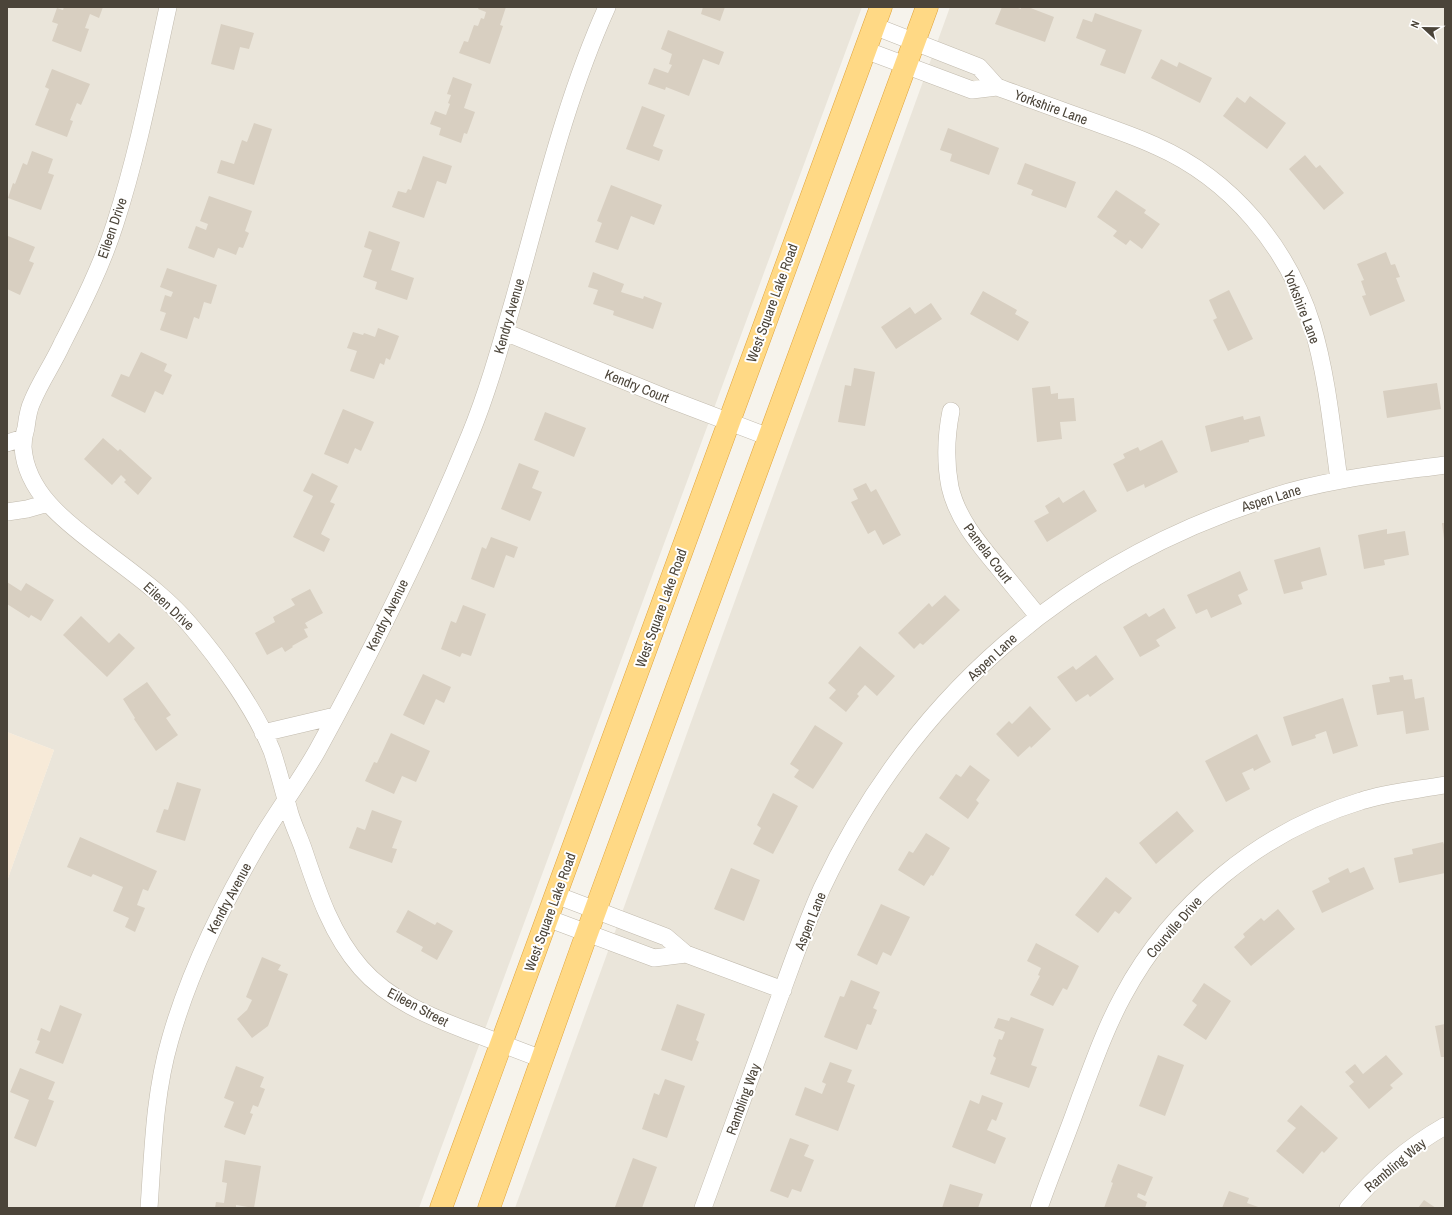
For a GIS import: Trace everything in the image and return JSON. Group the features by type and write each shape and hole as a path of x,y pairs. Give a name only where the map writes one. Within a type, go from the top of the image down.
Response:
{"highway":[{"path":"489,1208 587,933 927,7"},
{"name":"West Square Lake Road","path":"441,1208 877,16"}],"street":[{"name":"Eileen Drive","path":"168,7 139,137 116,223 82,304 61,348 31,404 23,438 23,447 26,466 36,486 48,503 71,526 143,581 189,623 226,670 263,733 274,758 286,800"},
{"name":"Kendry Avenue","path":"149,1208 158,1098 170,1040 185,993 222,907 262,837 306,769 335,716 400,590 448,487 478,413 505,332 572,96 607,7"},
{"name":"Yorkshire Lane","path":"877,16 914,42 979,67 997,87"},
{"name":"Yorkshire Lane","path":"865,50 972,90 997,87 1156,146 1197,168 1227,192 1249,213 1273,244 1290,270 1312,325 1320,354 1339,480"},
{"name":"Kendry Court","path":"505,332 669,399 769,437"},
{"name":"Pamela Court","path":"951,411 947,432 946,454 950,487 958,510 976,540 1038,616"},
{"path":"7,443 23,438"},
{"name":"Aspen Lane","path":"783,990 803,935 822,890 844,845 873,796 902,755 938,711 982,665 1013,636 1038,616 1120,562 1169,536 1214,517 1273,497 1339,480 1445,464"},
{"path":"7,512 27,510 48,503"},
{"path":"263,733 335,716"},
{"name":"Courville Drive","path":"1040,1208 1106,1031 1122,996 1156,945 1180,915 1217,880 1238,864 1269,842 1295,828 1330,812 1360,801 1392,793 1445,785"},
{"name":"Eileen Street","path":"286,800 323,905 340,940 362,969 388,992 417,1009 440,1020 542,1059"},
{"path":"556,895 666,937 686,954 783,990"},
{"path":"547,918 654,958 686,954"},
{"name":"Rambling Way","path":"703,1208 783,990"},
{"name":"Rambling Way","path":"1348,1208 1373,1181 1397,1159 1445,1126"}],"shaded area":[{"path":"7,7 862,7 419,1208 7,1208 7,881 54,750 7,732"},
{"path":"950,7 1445,7 1445,1208 515,1208"},
{"path":"7,732 54,750 7,881"}],"building":[{"path":"64,7 103,7 99,18 90,14 85,28 89,29 81,52 52,41 58,24 52,22 57,8 63,10"},
{"path":"479,7 506,7 500,25 503,26 490,64 459,53 464,41 468,42 474,25 478,26 481,18 484,19 486,12 478,9"},
{"path":"703,7 725,7 720,21 701,14"},
{"path":"1002,7 1015,7 1021,9 1021,7 1028,7 1054,17 1045,42 995,24"},
{"path":"1095,13 1142,30 1125,74 1100,65 1106,50 1076,38 1083,19 1092,22"},
{"path":"221,24 254,33 249,49 240,47 234,70 211,64"},
{"path":"668,30 724,52 719,65 703,59 689,96 666,87 665,90 648,84 654,68 668,73 672,65 669,64 672,54 661,49"},
{"path":"1161,59 1177,67 1179,62 1212,78 1200,103 1151,78"},
{"path":"52,69 90,84 81,105 77,103 70,120 73,121 67,137 35,125 49,89 45,87"},
{"path":"453,77 472,84 464,108 475,112 467,134 464,133 461,143 439,135 441,128 430,124 435,111 446,115 450,104 448,103 451,95 447,94"},
{"path":"1250,96 1286,123 1267,149 1223,116 1237,97 1245,103"},
{"path":"642,106 665,115 653,146 663,150 659,161 626,149"},
{"path":"254,123 272,129 254,185 217,173 221,160 234,164 242,140 247,142"},
{"path":"948,128 999,148 989,175 950,161 952,154 940,150"},
{"path":"32,151 53,159 48,173 54,175 41,210 8,198 13,183 15,184 23,163 27,165"},
{"path":"1305,155 1316,168 1320,165 1344,193 1324,210 1289,169"},
{"path":"423,156 452,166 446,184 437,181 424,218 392,207 398,191 406,193 408,189 411,190"},
{"path":"1025,163 1076,182 1066,208 1031,195 1033,190 1017,184"},
{"path":"611,185 662,205 654,225 631,216 618,250 595,242 602,223 597,221"},
{"path":"1116,190 1146,210 1144,213 1160,224 1142,249 1130,240 1126,245 1113,236 1117,231 1097,217"},
{"path":"209,196 252,211 245,231 249,233 243,248 239,247 236,255 218,248 214,258 188,248 196,226 206,230 208,224 200,221"},
{"path":"369,231 400,242 391,270 414,278 407,300 375,289 377,282 363,277 372,250 364,247"},
{"path":"8,236 35,247 29,261 34,263 20,295 7,289"},
{"path":"1386,252 1391,265 1395,264 1400,277 1396,278 1405,301 1370,316 1362,296 1366,295 1361,281 1364,280 1357,264"},
{"path":"167,268 217,285 211,304 204,302 199,319 194,317 187,339 160,330 166,313 160,311 165,295 171,297 173,292 160,287"},
{"path":"593,272 624,284 621,292 643,299 644,296 662,303 653,329 613,315 614,311 593,304 598,290 588,287"},
{"path":"1229,290 1253,339 1228,351 1213,320 1217,318 1209,300"},
{"path":"983,291 1017,310 1015,314 1029,322 1018,341 970,314"},
{"path":"931,303 942,319 896,349 881,327 910,307 915,314"},
{"path":"378,328 399,336 390,360 386,358 384,365 380,363 374,379 350,371 357,351 347,348 353,332 363,335 364,333 375,337"},
{"path":"141,352 167,364 164,371 172,375 163,395 155,391 145,413 111,396 121,374 129,377"},
{"path":"854,368 875,372 865,426 838,422 845,385 851,386"},
{"path":"1437,383 1441,409 1387,418 1383,391"},
{"path":"1050,386 1051,394 1058,393 1058,399 1074,398 1076,421 1060,422 1062,439 1037,442 1032,388"},
{"path":"343,409 374,422 361,451 355,448 348,464 324,454"},
{"path":"545,412 586,428 574,457 534,440"},
{"path":"1243,416 1244,420 1260,416 1265,436 1249,440 1249,442 1211,452 1205,426"},
{"path":"103,438 118,451 120,449 152,478 138,495 124,482 126,480 121,475 112,485 84,459"},
{"path":"1162,440 1178,472 1145,488 1144,484 1127,492 1113,464 1125,458 1123,454 1138,447 1140,451"},
{"path":"519,463 539,471 532,488 542,492 530,521 501,509"},
{"path":"312,473 338,486 330,502 335,504 321,534 330,539 324,552 293,537 313,496 303,491"},
{"path":"866,483 871,492 876,489 901,535 883,545 875,530 868,534 851,502 858,499 853,489"},
{"path":"1084,490 1097,511 1047,542 1034,521 1049,513 1045,506 1059,497 1063,503"},
{"path":"1442,523 1445,523 1445,539 1444,539"},
{"path":"1387,529 1387,534 1405,531 1409,555 1384,560 1385,565 1364,569 1358,535"},
{"path":"491,537 518,547 514,558 506,555 494,588 471,579 482,547 486,549"},
{"path":"1320,547 1327,575 1301,582 1303,589 1284,594 1274,560"},
{"path":"1240,571 1248,590 1238,595 1242,604 1211,618 1207,609 1196,614 1187,595"},
{"path":"7,582 21,591 26,583 54,600 41,621 31,615 29,618 7,604"},
{"path":"310,589 323,613 305,623 308,628 304,629 308,637 292,646 293,647 285,652 282,647 267,655 255,633 275,622 273,617 295,605 291,599"},
{"path":"945,595 960,610 923,645 920,643 914,649 898,633 929,603 932,607"},
{"path":"463,605 486,614 471,656 462,653 460,657 441,649 451,621 456,623"},
{"path":"1164,608 1176,628 1156,640 1160,646 1140,657 1123,627 1146,613 1149,617"},
{"path":"81,616 109,643 119,633 135,648 107,677 63,635"},
{"path":"860,646 895,676 877,696 865,685 857,694 859,696 846,712 829,698 836,690 828,683"},
{"path":"1096,655 1114,679 1090,697 1088,694 1076,702 1057,677 1073,666 1076,670"},
{"path":"423,674 451,687 444,703 436,699 424,725 403,715"},
{"path":"1403,675 1404,680 1412,679 1415,699 1424,697 1429,730 1406,734 1403,711 1377,715 1372,685 1390,682 1389,677"},
{"path":"147,682 171,715 166,718 178,735 156,751 134,719 135,718 123,699"},
{"path":"1343,698 1358,746 1333,754 1326,731 1315,735 1316,738 1292,746 1283,717"},
{"path":"1030,706 1051,729 1031,748 1030,746 1018,757 996,734 1009,721 1012,724"},
{"path":"815,725 843,743 813,789 794,777 799,770 790,764"},
{"path":"391,733 430,751 416,782 402,776 394,794 365,781 374,762 377,763"},
{"path":"1257,734 1271,762 1254,771 1253,768 1242,773 1250,789 1226,802 1205,761"},
{"path":"970,765 990,780 976,800 979,803 968,819 939,798 956,774 961,777"},
{"path":"177,782 201,789 185,841 156,832 164,809 168,810"},
{"path":"773,793 798,806 773,854 753,844 761,828 757,825"},
{"path":"372,810 402,821 392,848 397,849 392,863 349,848 357,827 365,830"},
{"path":"1177,811 1194,831 1156,864 1139,843"},
{"path":"926,833 950,848 933,876 931,875 924,886 898,870 909,851 913,853"},
{"path":"80,837 157,871 148,891 143,889 137,905 145,908 135,932 125,927 129,918 113,911 123,887 93,874 91,877 67,867"},
{"path":"1443,842 1445,847 1445,873 1399,883 1394,858 1413,854 1412,849"},
{"path":"1364,867 1374,889 1322,913 1312,891 1330,882 1328,878 1348,868 1350,873"},
{"path":"731,868 760,880 744,921 714,909"},
{"path":"1106,877 1132,898 1119,914 1115,911 1098,933 1075,915"},
{"path":"881,904 910,917 891,956 883,952 877,965 857,955"},
{"path":"1278,909 1295,929 1251,966 1234,947 1245,937 1243,934 1261,918 1264,921"},
{"path":"408,910 435,925 437,922 453,931 437,960 421,951 423,947 396,932"},
{"path":"1036,943 1079,966 1067,990 1063,988 1053,1006 1030,995 1040,976 1038,975 1041,968 1027,961"},
{"path":"262,957 281,965 278,970 288,974 268,1026 252,1038 237,1019 247,1010 252,1000 246,997"},
{"path":"851,980 880,992 873,1008 877,1010 871,1025 867,1024 857,1050 824,1037 840,996 844,997"},
{"path":"1204,983 1231,1001 1206,1040 1183,1025 1197,1005 1192,1001"},
{"path":"677,1004 705,1014 696,1040 699,1042 692,1061 661,1050"},
{"path":"60,1005 82,1014 63,1064 35,1053 40,1041 37,1040 41,1028 50,1032"},
{"path":"1011,1017 1044,1029 1031,1065 1037,1067 1029,1088 990,1074 996,1058 993,1056 999,1039 1002,1040 1005,1032 994,1028 998,1018 1009,1021"},
{"path":"1445,1024 1445,1057 1441,1057 1435,1026"},
{"path":"1158,1055 1184,1065 1165,1116 1139,1106"},
{"path":"1386,1055 1403,1074 1390,1085 1393,1088 1369,1109 1349,1086 1354,1082 1345,1072 1355,1064 1363,1074"},
{"path":"830,1062 852,1070 847,1082 855,1085 838,1131 795,1115 805,1087 822,1094 826,1084 822,1082"},
{"path":"236,1066 264,1077 260,1087 265,1089 258,1107 253,1105 250,1113 253,1114 245,1135 224,1127 234,1102 224,1098"},
{"path":"20,1068 55,1082 48,1099 54,1101 36,1147 14,1138 29,1100 10,1092"},
{"path":"665,1079 685,1086 667,1138 642,1129 654,1093 659,1095"},
{"path":"982,1095 1003,1103 996,1121 992,1119 987,1130 1006,1138 995,1164 952,1147 970,1100 979,1104"},
{"path":"1301,1105 1338,1138 1324,1153 1322,1151 1303,1174 1276,1151 1296,1128 1287,1121"},
{"path":"790,1138 809,1145 804,1156 814,1160 801,1192 792,1189 788,1198 770,1191"},
{"path":"633,1158 657,1167 642,1208 615,1207"},
{"path":"225,1160 261,1166 254,1208 236,1205 236,1208 215,1208 216,1202 224,1203 227,1183 222,1182"},
{"path":"1118,1164 1153,1177 1145,1196 1138,1193 1137,1197 1147,1202 1145,1208 1104,1208 1113,1183 1111,1182"},
{"path":"950,1184 983,1194 978,1208 942,1208"},
{"path":"1229,1191 1249,1198 1247,1203 1261,1208 1222,1208"},
{"path":"1424,1200 1436,1208 1418,1208"}]}
